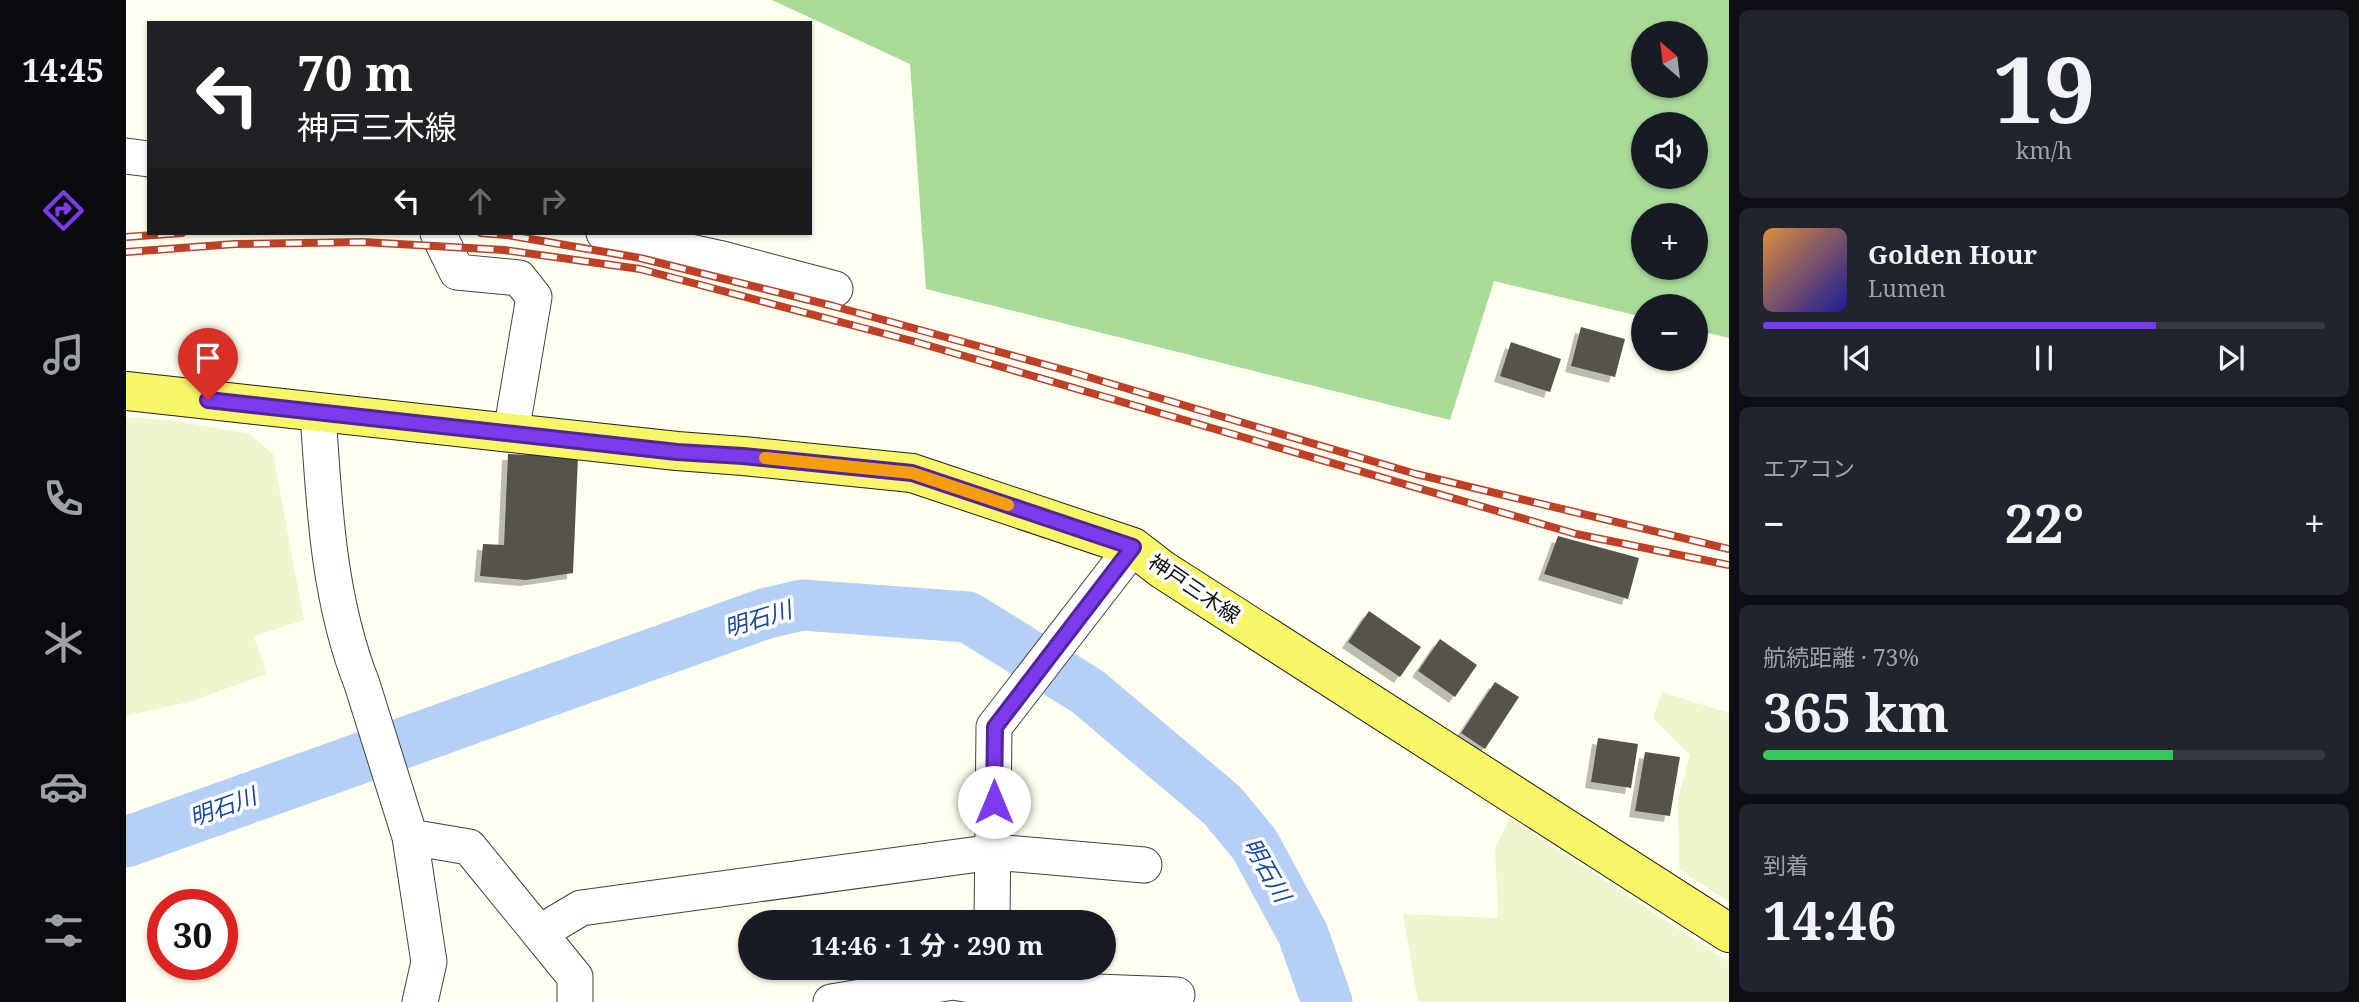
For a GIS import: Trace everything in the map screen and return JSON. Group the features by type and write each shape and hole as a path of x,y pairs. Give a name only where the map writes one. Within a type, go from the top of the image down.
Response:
{"main road":[{"name":"神戸三木線","path":"126,391 677,452 912,473 1133,547 1175,578 1729,933"}],"street":[{"path":"126,156 147,159"},
{"path":"439,235 457,272 519,278 534,297 511,433"},
{"path":"613,235 718,258 835,289"},
{"path":"318,412 328,550 352,660 410,837 429,962 420,1002"},
{"path":"992,910 995,727 1133,547"},
{"path":"410,837 469,847 575,977 575,1002"},
{"path":"539,933 581,908 994,852 1144,865"},
{"path":"831,1002 953,982 1177,995"}],"green space":[{"path":"772,0 1729,0 1729,338 1708,333 1708,294 1631,294 1631,314 1494,281 1450,420 926,289 910,64"},
{"path":"126,417 177,421 250,434 273,454 304,620 254,636 266,674 192,701 126,716"},
{"path":"1662,692 1729,713 1729,902 1679,869 1678,798 1690,755 1653,718"},
{"path":"1510,818 1729,962 1729,1002 1418,1002 1403,914 1498,918 1495,848"}],"building":[{"path":"1581,327 1625,339 1615,377 1571,366"},
{"path":"1511,342 1561,359 1550,392 1500,376"},
{"path":"508,454 578,457 573,573 526,580 480,576 483,544 504,545"},
{"path":"1558,536 1639,558 1628,599 1544,574"},
{"path":"1369,611 1421,647 1400,677 1348,642"},
{"path":"1440,639 1477,665 1455,697 1418,671"},
{"path":"1495,682 1519,697 1485,749 1461,733"},
{"path":"1598,738 1638,744 1631,788 1591,782"},
{"path":"1645,752 1680,757 1670,816 1635,811"}],"waterway":[{"name":"明石川","path":"126,842 764,614 802,605 968,617 1088,692 1222,805 1255,845 1303,934 1327,1002"}],"railway":[{"path":"126,237 154,235"},
{"path":"507,235 640,258 833,306 1068,371 1416,474 1729,549"},
{"path":"126,252 235,244 363,242 504,250 640,269 916,342 1576,534 1729,565"}],"slow traffic":[{"path":"765,458 912,473 1008,505"}],"route":[{"path":"208,400 677,452 912,473 1133,547 995,727 994,802"}]}
